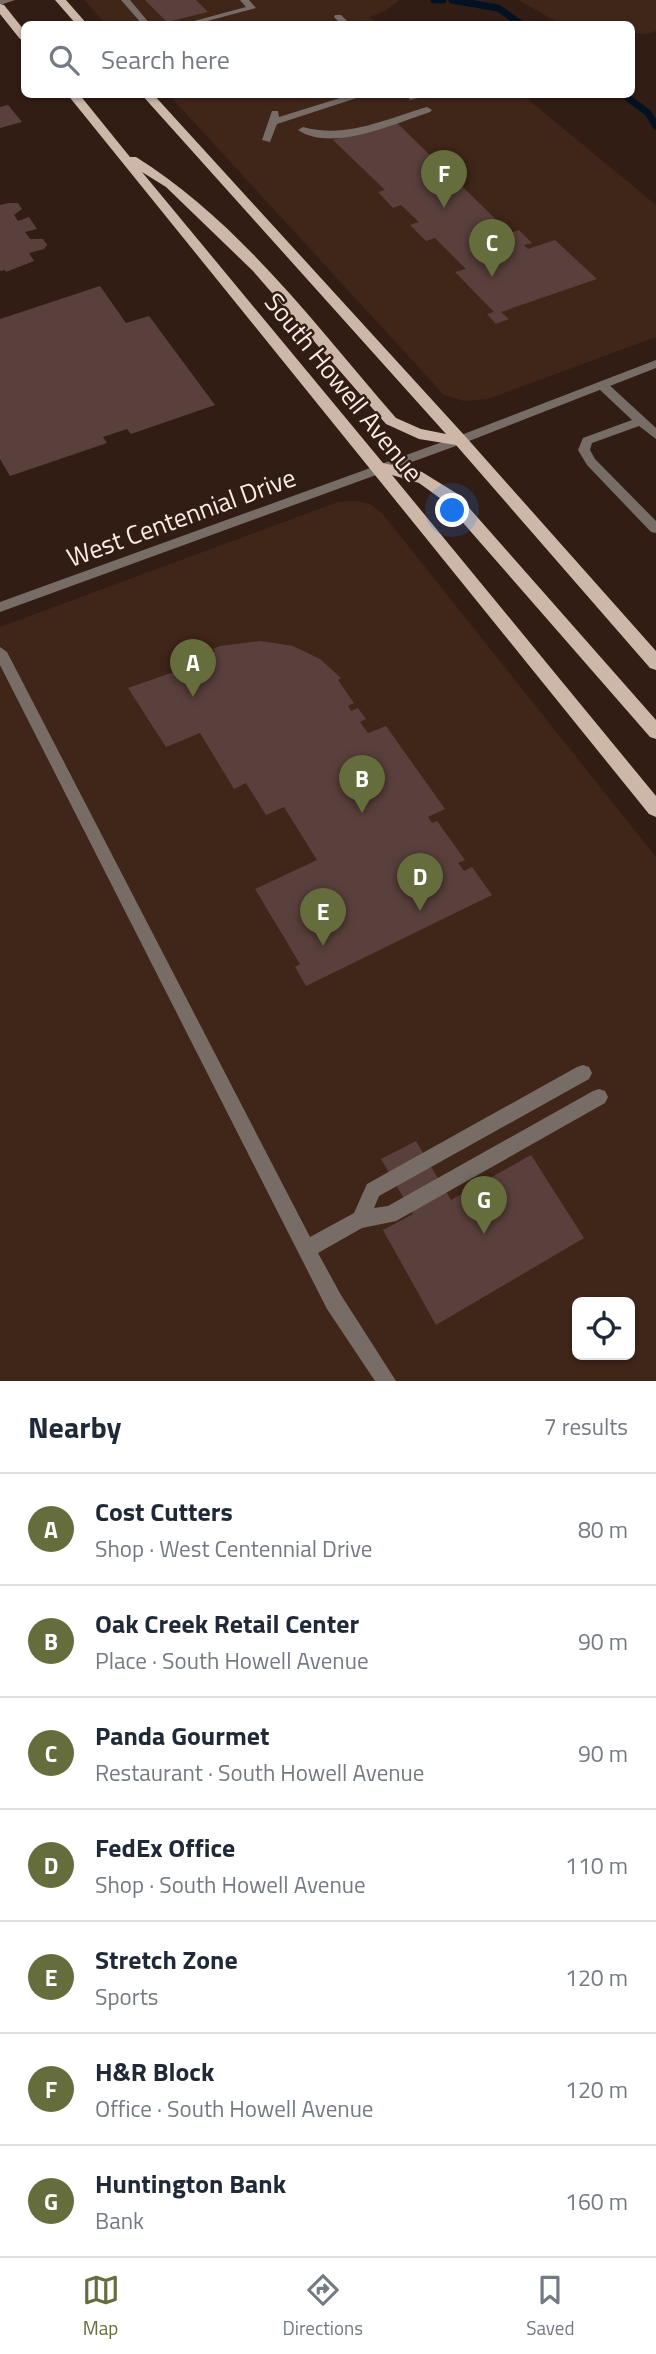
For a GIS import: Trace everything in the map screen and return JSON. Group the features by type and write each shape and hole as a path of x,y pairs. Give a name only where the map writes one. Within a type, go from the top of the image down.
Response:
{"main road":[{"path":"60,0 79,21"},
{"path":"0,5 21,33"},
{"name":"South Howell Avenue","path":"75,98 656,809"},
{"name":"South Howell Avenue","path":"150,98 460,440 656,663"},
{"path":"118,150 170,184 258,268 373,404 391,421 411,432 435,439 460,440"},
{"path":"377,468 406,471 430,480 450,497 656,732"}],"street":[{"path":"0,5 11,0"},
{"path":"125,0 143,21"},
{"path":"199,21 252,8 244,0"},
{"path":"338,17 343,21"},
{"path":"267,140 274,117 349,98"},
{"path":"303,130 317,136 335,136 427,110"},
{"name":"West Centennial Drive","path":"0,607 460,440 656,364"},
{"path":"602,385 656,435"},
{"path":"640,421 586,441 584,450 590,462 656,529"},
{"path":"0,652 334,1302 386,1381"},
{"path":"360,1219 373,1190 583,1073"},
{"path":"307,1249 360,1219 390,1215 599,1097"}],"shaded area":[{"path":"84,0 400,0 385,11 370,17 375,21 103,21"},
{"path":"518,0 656,0 656,31 646,34 635,33 635,21 556,21"},
{"path":"172,98 527,98 656,205 656,337 488,399 464,401 444,395"},
{"path":"356,501 370,504 382,513 656,857 656,1381 0,1381 0,627 338,502"}],"building":[{"path":"145,0 196,0 208,12 171,21 166,21"},
{"path":"8,105 22,122 0,128 0,107"},
{"path":"396,122 510,233 519,230 532,243 524,245 528,249 555,240 597,279 501,312 509,319 496,324 487,314 494,312 455,272 466,269 435,238 426,241 410,225 419,222 401,205 393,208 378,192 385,190 333,140"},
{"path":"18,203 22,209 14,215 18,221 29,217 37,229 25,232 30,239 43,239 47,245 44,249 29,253 34,261 6,272 0,271 0,205"},
{"path":"100,286 126,323 149,316 215,405 131,434 127,429 103,437 107,443 10,476 0,459 0,319"},
{"path":"261,641 293,646 320,659 341,678 338,680 354,703 348,706 351,711 358,708 366,719 360,722 368,733 386,726 445,809 428,817 432,823 437,821 465,860 458,863 464,871 472,867 492,895 306,986 295,967 300,964 255,889 317,860 284,807 266,815 246,783 234,789 200,733 166,747 128,688 188,667 186,664 215,652 213,649 220,646"},
{"path":"416,1141 451,1200 531,1155 584,1238 436,1325 383,1230 413,1214 381,1159"}],"waterway":[{"path":"434,0 443,0"},
{"path":"452,0 498,8 517,21"},
{"path":"628,98 648,113 656,126"}],"place":[{"name":"H&R Block","path":"444,208"},
{"name":"Panda Gourmet","path":"492,277"},
{"name":"Cost Cutters","path":"193,697"},
{"name":"Oak Creek Retail Center","path":"362,813"},
{"name":"FedEx Office","path":"420,911"},
{"name":"Stretch Zone","path":"323,946"},
{"name":"Huntington Bank","path":"484,1234"}]}
